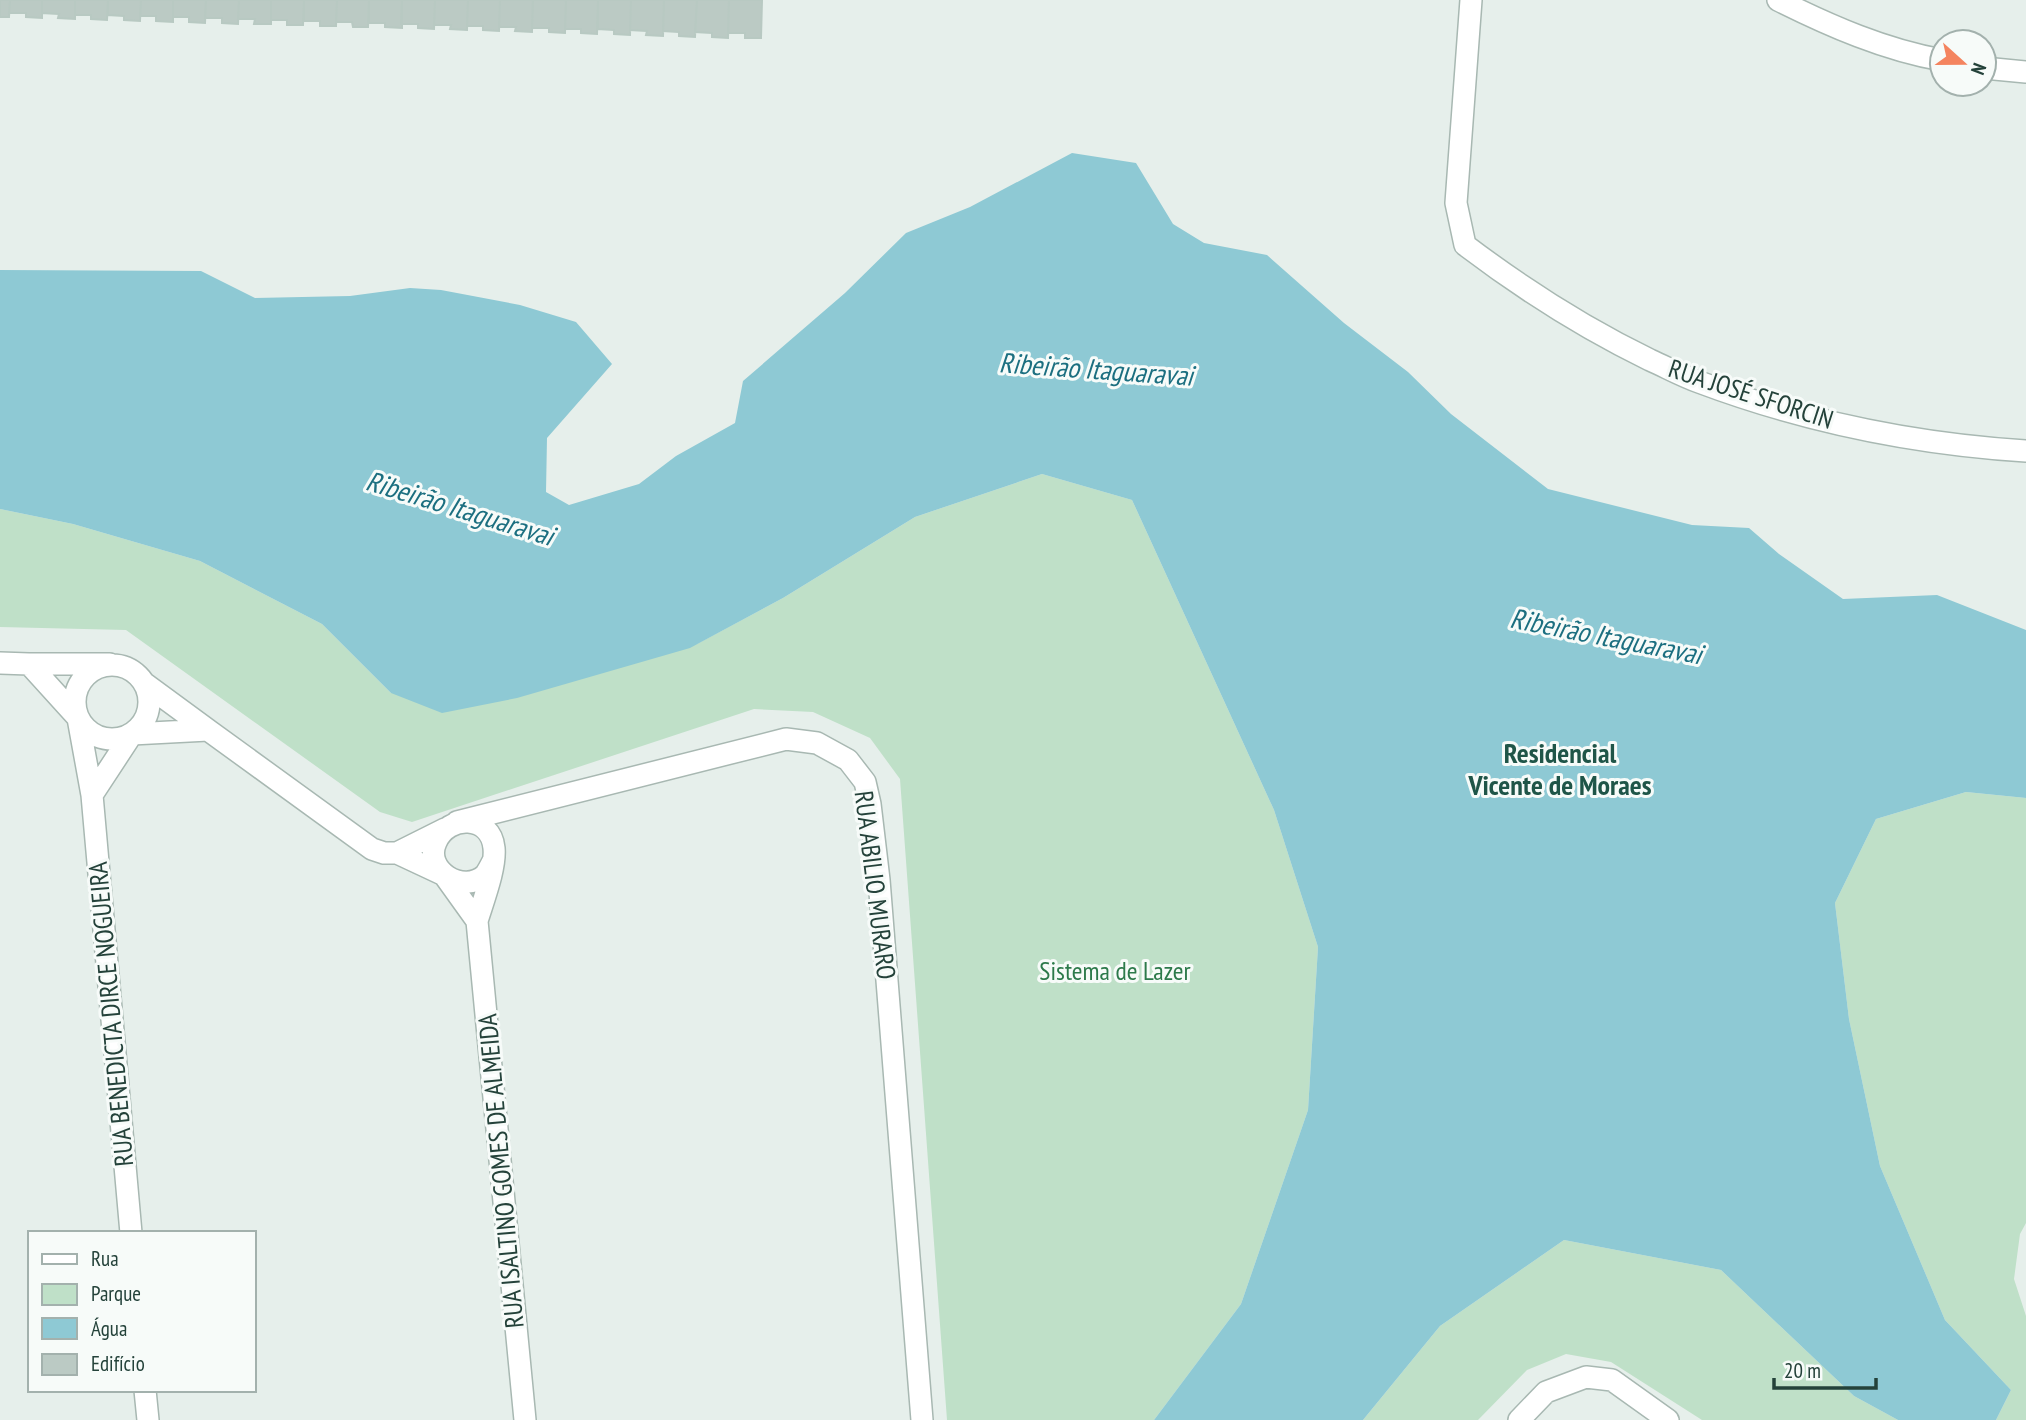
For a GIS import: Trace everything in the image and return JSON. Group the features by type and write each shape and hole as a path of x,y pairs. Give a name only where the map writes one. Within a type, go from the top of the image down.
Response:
{"street":[{"name":"RUA JOSÉ SFORCIN","path":"1471,0 1456,203 1465,245 1513,282 1608,339 1697,382 1788,411 1888,435 1968,447 2026,451"},
{"path":"1778,0 1822,22 1910,54 1928,57"},
{"path":"1998,69 2026,72"},
{"path":"0,663 110,664 130,669 144,683 372,849 397,853 444,875 457,882 472,881 485,874 494,861 495,846 488,832 474,822 451,825 434,845 435,862 444,875 477,921"},
{"path":"29,664 88,731 101,738 117,740 132,734 208,730"},
{"path":"78,718 74,703 77,688 90,671 110,664"},
{"path":"92,795 132,734 143,723 150,703 144,683"},
{"name":"RUA BENEDICTA DIRCE NOGUEIRA","path":"78,718 92,795 131,1231"},
{"name":"RUA ABILIO MURARO","path":"397,853 451,825 786,739 817,743 848,760 865,782 879,880 922,1420"},
{"name":"RUA ISALTINO GOMES DE ALMEIDA","path":"494,861 477,921 525,1420"},
{"path":"1519,1420 1546,1392 1586,1377 1612,1380 1668,1420"},
{"path":"145,1392 148,1420"}],"green space":[{"name":"Sistema de Lazer","path":"1042,474 1132,500 1274,810 1318,947 1308,1110 1241,1304 1154,1420 947,1420 900,779 870,738 813,712 754,709 412,822 380,812 126,630 0,627 0,509 73,524 200,561 322,624 391,693 697,644 783,598 915,517"},
{"path":"1966,792 2026,798 2026,1223 2020,1234 2014,1279 2026,1316 2026,1420 1996,1420 2011,1390 1945,1320 1880,1166 1849,1019 1835,903 1876,819"},
{"path":"1564,1240 1721,1270 1854,1396 1898,1420 1702,1420 1611,1362 1566,1354 1527,1370 1478,1420 1363,1420 1440,1326"}],"water":[{"name":"Ribeirão Itaguaravai","path":"1072,153 1136,163 1173,224 1204,243 1267,255 1344,323 1408,372 1451,414 1548,489 1692,525 1749,528 1779,554 1843,599 1937,595 2026,630 2026,798 1966,792 1876,819 1835,903 1849,1019 1880,1166 1945,1320 2011,1390 1996,1420 1898,1420 1854,1396 1721,1270 1564,1240 1440,1326 1363,1420 1154,1420 1241,1304 1308,1110 1318,947 1274,810 1132,500 1042,474 915,517 783,598 690,648 517,698 442,713 391,693 322,624 200,561 73,524 0,509 0,270 201,271 255,298 350,296 410,288 441,290 520,305 576,322 612,364 547,438 546,492 569,505 639,484 676,456 735,423 743,381 845,293 906,233 970,207"}],"building":[{"path":"0,0 10,0 9,17 0,17"},
{"path":"10,0 42,0 42,18 26,17 26,13 9,13"},
{"path":"42,0 75,0 75,19 42,13"},
{"path":"75,0 108,0 107,20 91,19 91,15 75,15"},
{"path":"108,0 141,0 140,21 108,15"},
{"path":"141,0 173,0 173,22 156,21 156,16 140,16"},
{"path":"173,0 206,0 205,23 189,22 189,17 173,17"},
{"path":"206,0 239,0 238,24 222,23 222,18 205,18"},
{"path":"239,0 271,0 271,24 254,24 255,19 238,19"},
{"path":"271,0 304,0 303,25 287,25 287,20 271,20"},
{"path":"304,0 337,0 336,26 320,26 320,21 304,21"},
{"path":"337,0 369,0 368,27 353,27 352,22 336,22"},
{"path":"369,0 402,0 402,28 385,27 385,23 369,23"},
{"path":"402,0 435,0 434,29 418,28 418,24 401,24"},
{"path":"435,0 468,0 467,30 450,29 451,25 434,25"},
{"path":"468,0 500,0 499,31 483,30 483,26 467,26"},
{"path":"500,0 533,0 532,32 515,31 516,27 499,27"},
{"path":"533,0 566,0 565,33 549,32 549,28 532,28"},
{"path":"566,0 598,0 597,34 581,33 581,29 565,29"},
{"path":"598,0 631,0 630,35 598,29"},
{"path":"631,0 664,0 663,36 630,30"},
{"path":"664,0 697,0 695,37 663,31"},
{"path":"697,0 729,0 728,38 695,32"},
{"path":"729,0 762,0 761,38 745,38 745,33 728,33"}],"district":[{"name":"Residencial Vicente de Moraes","path":"1560,769"}]}
